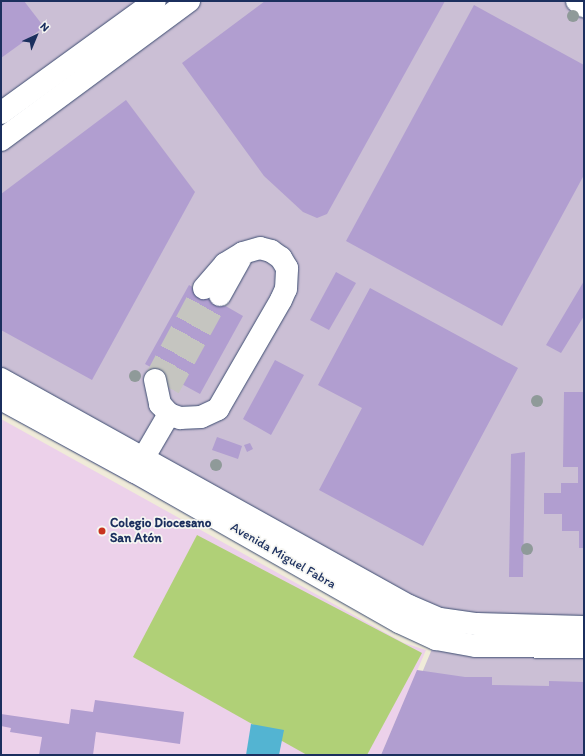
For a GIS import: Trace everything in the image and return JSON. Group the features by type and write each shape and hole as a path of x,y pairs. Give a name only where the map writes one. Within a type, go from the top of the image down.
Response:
{"street":[{"path":"1,113 155,1"},
{"path":"1,140 189,1"},
{"path":"577,1 584,6"},
{"path":"140,465 163,397 180,418 201,417 218,409 281,300 288,278 287,268 281,258 271,251 260,248 243,253 225,264 212,291"},
{"name":"Avenida Miguel Fabra","path":"1,379 399,622 436,639 476,646 584,647"},
{"name":"Avenida Miguel Fabra","path":"1,399 140,465 409,606 440,618 477,624 584,627"}],"shaded area":[{"path":"1,1 584,1 584,755 388,754 432,649 1,412"},
{"name":"Colegio Diocesano San Atón","path":"1,419 404,643 426,650 381,755 1,755"}],"green space":[{"path":"197,535 422,653 367,755 307,755 133,657"}],"water":[{"path":"251,724 284,730 279,755 246,755"}],"building":[{"path":"1,1 24,1 44,27 1,58"},
{"path":"265,1 445,1 327,214 317,218 303,212 264,176 182,63"},
{"path":"474,5 584,65 584,175 502,326 346,241"},
{"path":"126,100 195,192 92,380 1,330 1,194"},
{"path":"336,272 356,283 329,330 310,320"},
{"path":"584,281 584,316 561,353 546,345"},
{"path":"189,285 243,316 200,394 145,364"},
{"path":"370,288 518,368 423,546 319,490 362,408 318,385"},
{"path":"275,360 304,375 271,435 243,419"},
{"path":"564,392 584,392 584,548 579,548 579,531 562,531 562,514 544,514 544,493 561,493 561,483 578,483 578,467 563,467"},
{"path":"217,437 242,446 238,459 212,450"},
{"path":"250,443 253,449 247,452 244,445"},
{"path":"525,452 523,577 509,577 511,454"},
{"path":"417,670 465,677 492,677 492,685 549,686 549,681 584,682 584,755 381,755"},
{"path":"95,700 184,712 180,744 96,732 93,755 39,755 42,737 10,732 11,728 1,726 1,714 69,724 71,709 93,712"}],"tunnel":[{"path":"155,380 204,288"},
{"path":"169,388 220,295"}],"place":[{"name":"Colegio Diocesano San Atón","path":"102,531"}]}
